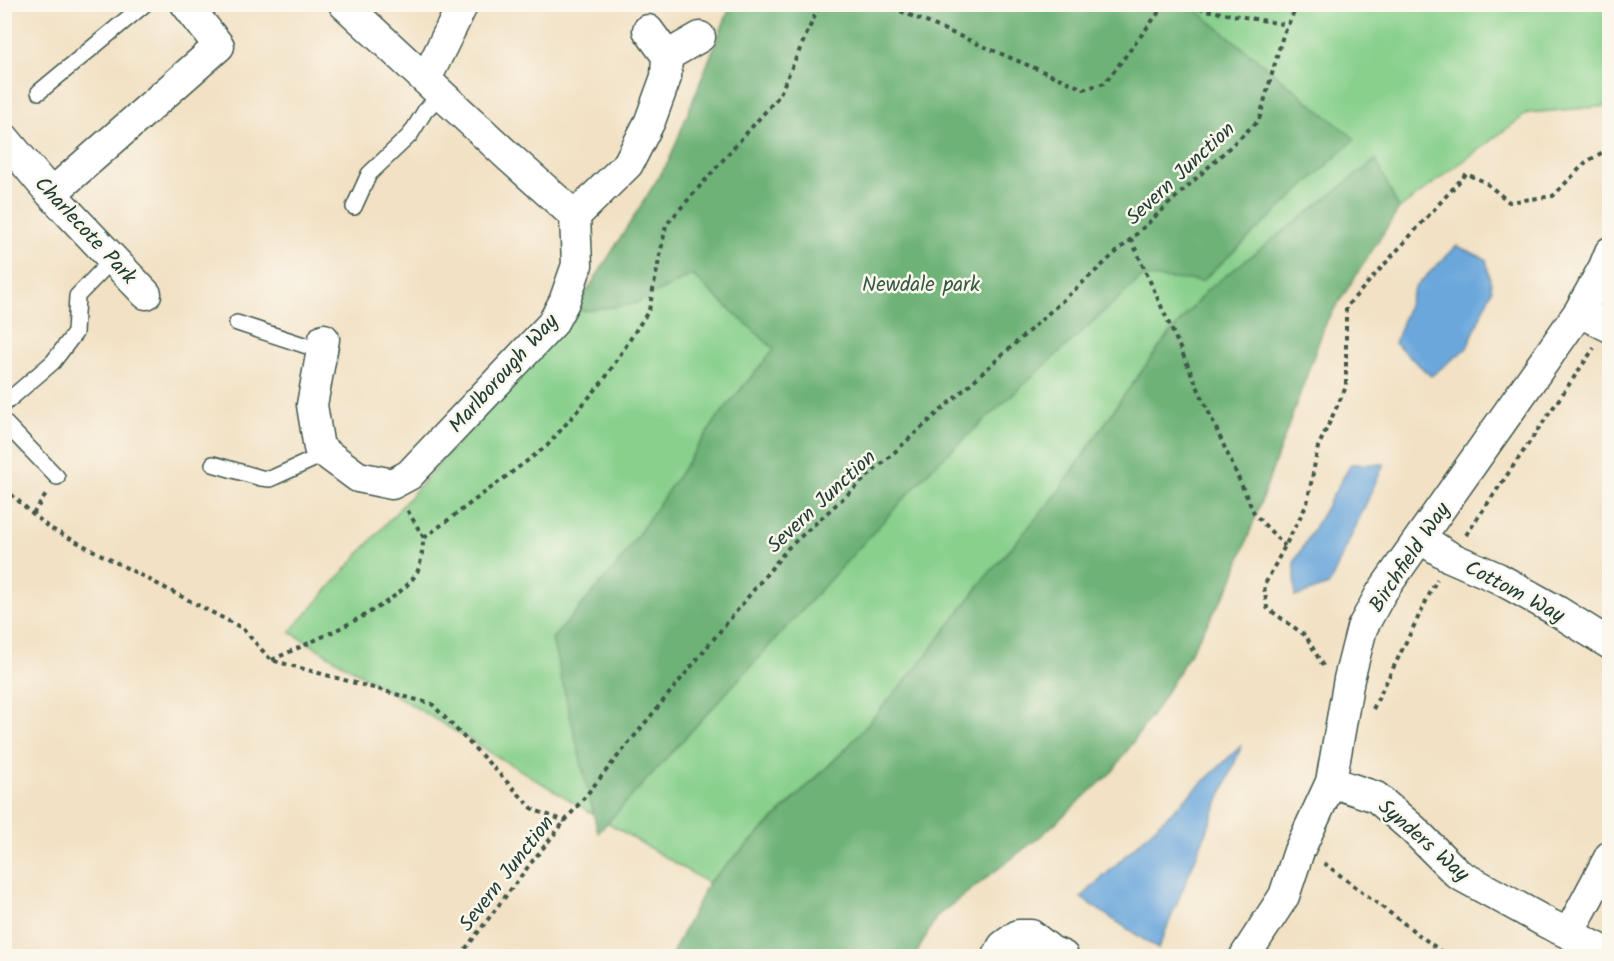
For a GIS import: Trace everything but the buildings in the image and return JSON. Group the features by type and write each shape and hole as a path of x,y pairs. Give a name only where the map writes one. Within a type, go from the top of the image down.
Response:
{"street":[{"path":"51,194 219,46 186,4"},
{"path":"344,4 575,216 628,164 650,121 666,77 667,56 648,30"},
{"path":"433,86 463,4"},
{"path":"667,56 700,37"},
{"name":"Charlecote Park","path":"4,138 51,194 146,294"},
{"name":"Marlborough Way","path":"392,484 409,475 552,324 564,302 577,265 575,216"},
{"name":"Birchfield Way","path":"1251,955 1284,896 1299,851 1330,782 1349,679 1362,628 1381,592 1579,312 1610,252"},
{"path":"1579,312 1610,327"},
{"path":"323,345 312,405 319,448 358,477 392,484"},
{"name":"Cottom Way","path":"1420,538 1450,557 1498,578 1610,644"},
{"name":"Synders Way","path":"1330,782 1376,797 1413,829 1458,874 1549,924 1610,954"},
{"path":"1569,933 1610,856"},
{"path":"998,957 1003,946 1018,935 1031,935 1051,951 1063,957"}],"lane":[{"path":"39,92 145,4"},
{"path":"354,207 369,174 410,135 425,111 433,86"},
{"path":"4,404 53,362 75,333 77,296 113,260"},
{"path":"237,323 323,345"},
{"path":"4,422 57,477"},
{"path":"213,464 270,479 327,453"}],"path":[{"path":"424,538 547,446 604,380 649,310 666,225 779,96 820,4"},
{"path":"884,4 1084,88 1105,83 1165,4"},
{"path":"1172,4 1288,26 1298,4"},
{"name":"Severn Junction","path":"460,957 565,821 788,548 1131,239 1259,120 1283,35 1288,26"},
{"path":"1349,679 1335,676 1324,668 1306,636 1267,608 1264,586 1307,504 1318,447 1346,387 1346,307 1466,174 1485,182 1509,202 1552,196 1586,162 1610,148"},
{"path":"1131,239 1255,515 1285,546"},
{"path":"271,660 370,613 401,591 418,570 424,538 392,484"},
{"path":"4,488 48,527 242,628 271,660 432,704 534,810 565,821"},
{"path":"1299,851 1319,859 1447,957"}],"green space":[{"name":"Newdale park","path":"731,5 1609,5 1609,106 1528,113 1399,209 708,883 290,632 574,312 669,161"},
{"path":"731,5 1190,5 1355,139 1202,281 1142,277 933,467 598,833 552,639 618,564 718,417 774,349 692,275 634,304 574,312 669,161"},
{"path":"1376,160 1399,209 1326,322 1231,584 1160,703 1113,771 1042,835 937,916 915,956 671,956 708,883 845,750 918,666 985,578 1057,494 1163,342 1207,290"}],"water":[{"path":"1457,246 1486,259 1492,290 1467,348 1431,376 1395,343 1414,288"},
{"path":"1351,464 1384,464 1329,585 1295,597 1295,561"},
{"path":"1242,745 1158,949 1081,898"}]}
